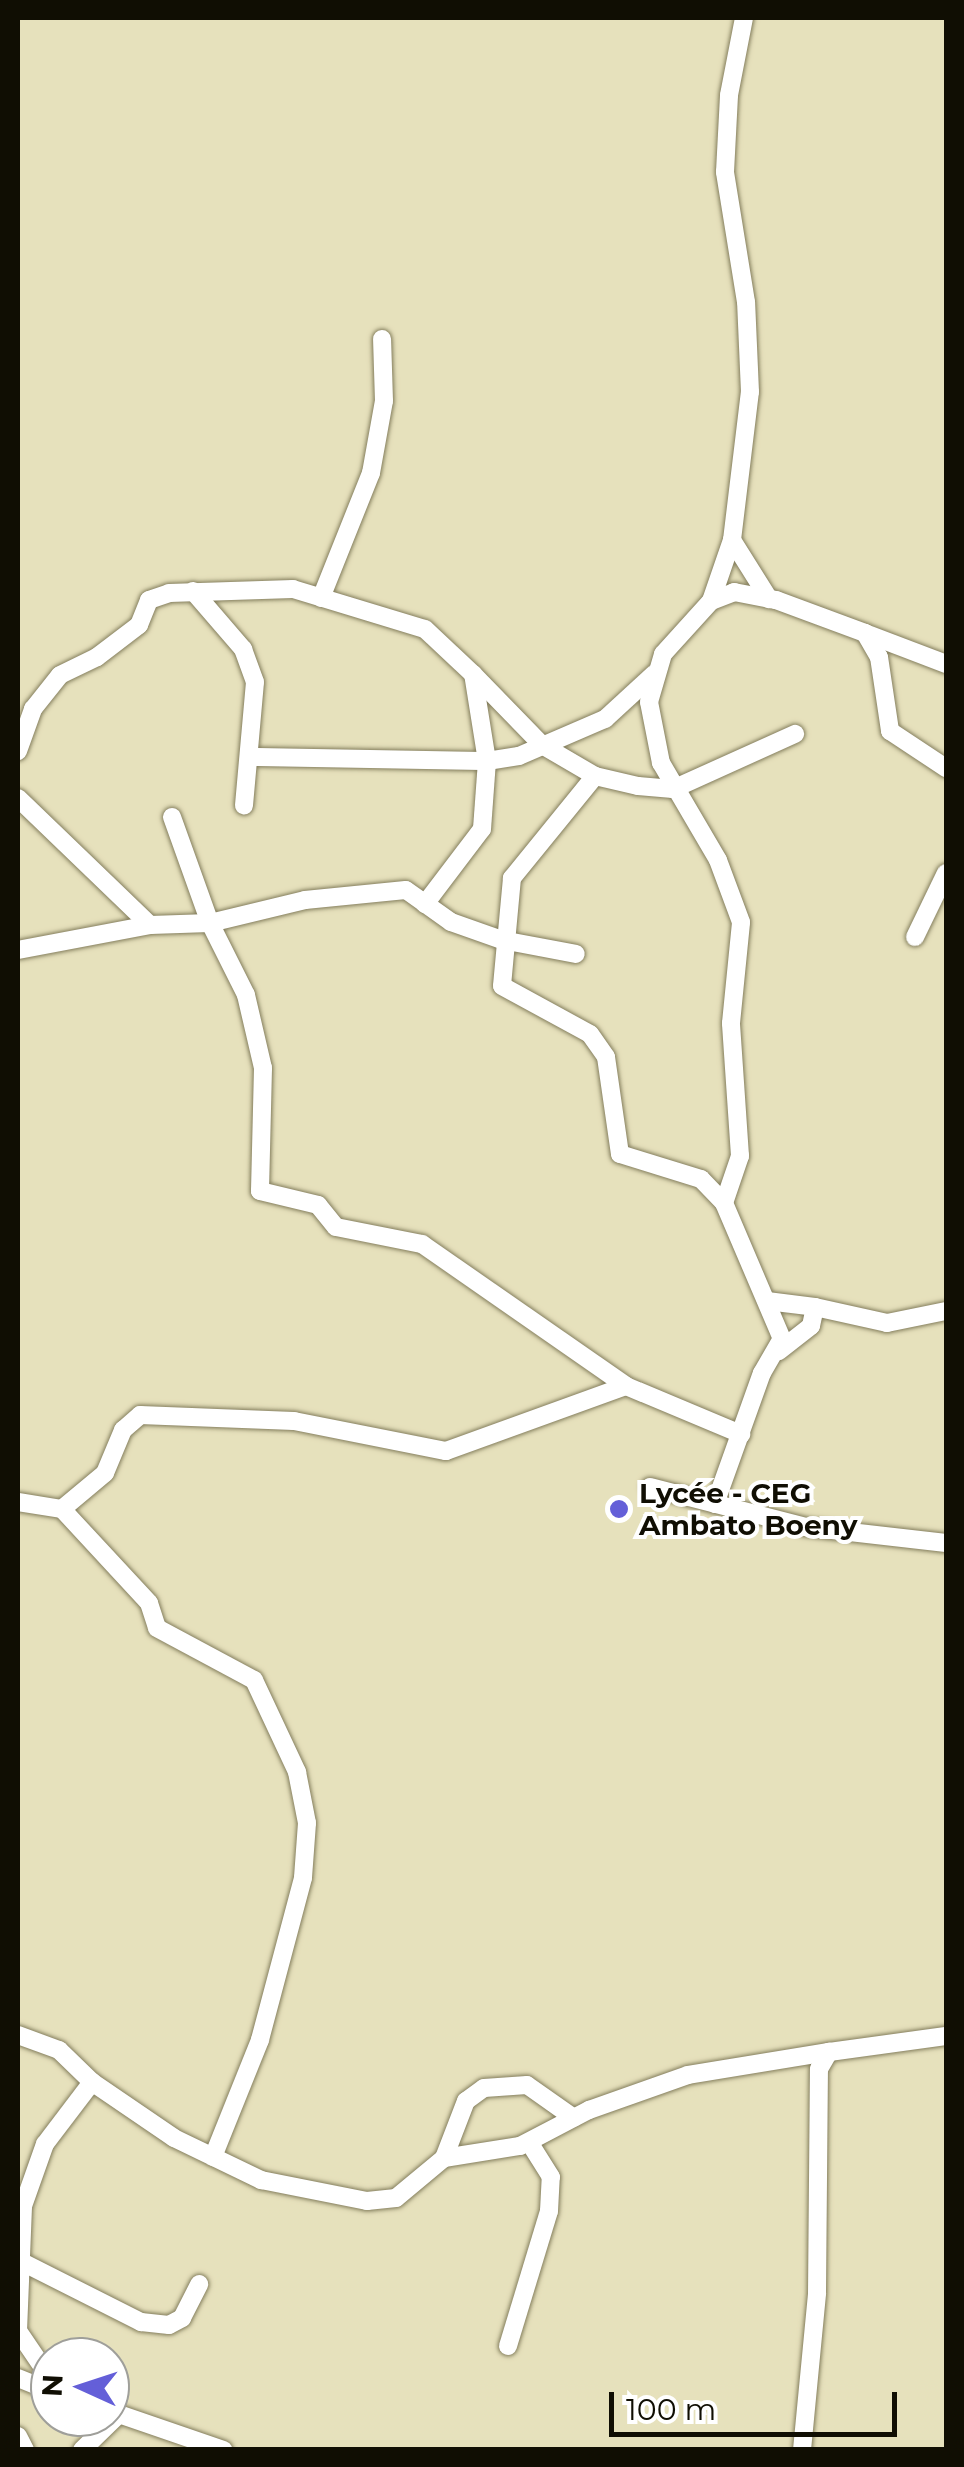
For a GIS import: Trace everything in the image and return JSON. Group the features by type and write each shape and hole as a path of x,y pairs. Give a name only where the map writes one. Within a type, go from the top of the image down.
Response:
{"street":[{"path":"711,602 732,540 750,392 746,302 725,172 729,94 744,18"},
{"path":"320,598 370,474 384,401 382,339"},
{"path":"732,540 769,599"},
{"path":"18,751 33,709 60,675 138,625 149,600 252,586 320,598 425,629 542,745 595,776 673,789 795,734"},
{"path":"193,591 244,649 255,682 253,757 244,806"},
{"path":"724,1203 740,1156 731,1023 741,922 718,860 673,789 649,702 658,670 674,640 711,602 734,592 769,599 946,664"},
{"path":"865,633 878,657 890,732 946,768"},
{"path":"253,757 486,761 542,745 604,719 658,670"},
{"path":"426,904 482,829 486,761 473,674"},
{"path":"595,776 512,878 502,940 502,986 590,1034 606,1057 620,1154 701,1179 724,1203 782,1340 778,1351"},
{"path":"18,798 150,925"},
{"path":"172,817 210,923 246,995 263,1068 260,1191 318,1205 336,1227 422,1244 626,1386 741,1434"},
{"path":"916,937 946,872"},
{"path":"18,950 150,925 210,923 305,900 406,890 451,922 502,940 576,954"},
{"path":"767,1301 886,1323 946,1312"},
{"path":"715,1504 762,1373 778,1351 810,1326 815,1307"},
{"path":"62,1509 105,1473 123,1430 140,1415 294,1421 446,1450 626,1386"},
{"path":"650,1488 806,1527 946,1544"},
{"path":"18,1502 62,1509 148,1603 156,1628 254,1680 297,1772 307,1823 287,1953 213,2157"},
{"path":"18,2035 59,2050 92,2082 213,2157 261,2180 367,2201 396,2198 444,2158 466,2101 484,2088 528,2086 574,2118"},
{"path":"444,2158 529,2142 574,2118 688,2075 946,2036"},
{"path":"802,2450 817,2294 819,2068 829,2052"},
{"path":"18,2333 22,2192 45,2144 92,2082"},
{"path":"508,2346 549,2211 550,2177 529,2142"},
{"path":"20,2261 141,2322 169,2326 182,2318 199,2284"},
{"path":"130,2418 223,2450"},
{"path":"18,2436 26,2450"}],"place":[{"name":"Lycée - CEG Ambato Boeny","path":"619,1509"}]}
